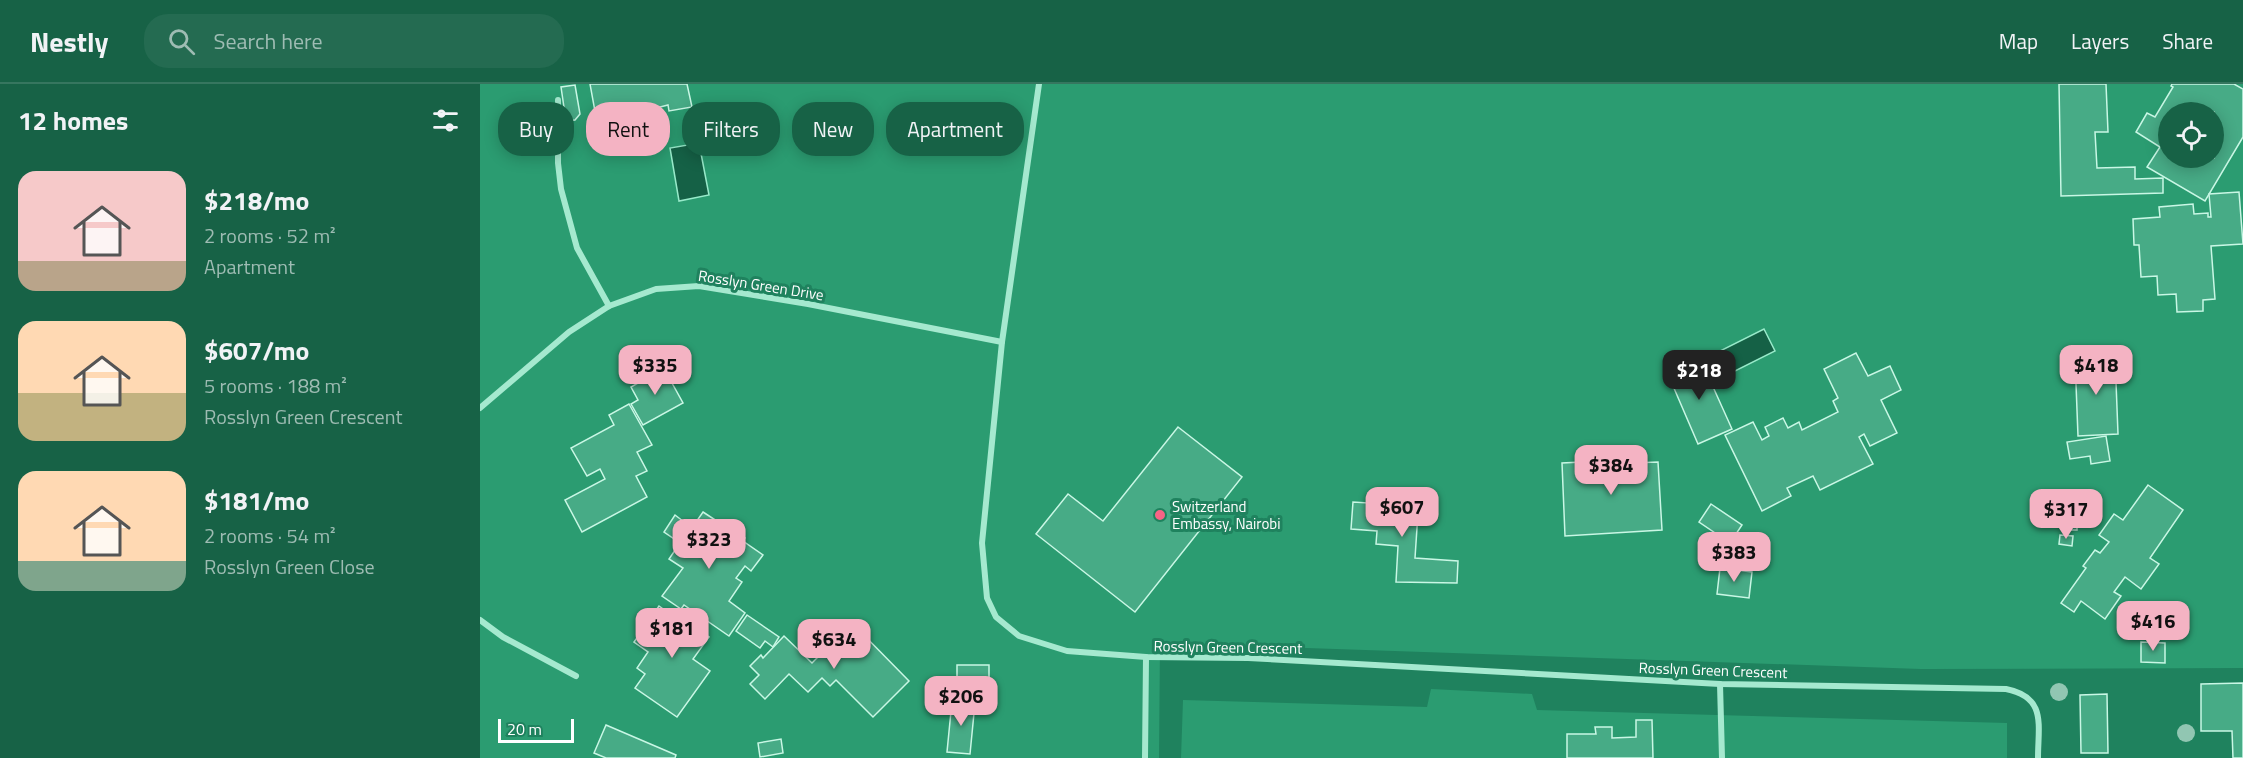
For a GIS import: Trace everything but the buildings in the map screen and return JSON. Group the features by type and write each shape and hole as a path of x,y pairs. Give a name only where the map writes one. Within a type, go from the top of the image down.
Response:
{"street":[{"name":"Rosslyn Green Crescent","path":"1039,84 1002,342 982,543 987,598 996,617 1019,636 1067,651 1146,657 1248,657 1720,684 2006,688 2019,691 2031,698 2036,709 2038,758"},
{"path":"558,100 558,163 561,189 578,248 609,306"},
{"name":"Rosslyn Green Drive","path":"480,408 569,332 609,306 656,289 699,286 808,304 1002,342"},
{"path":"480,620 503,638 576,676"},
{"path":"1145,758 1146,657"},
{"path":"1720,684 1722,758"}],"shaded area":[{"path":"480,84 2243,84 2243,668 1921,669 1160,643 1159,758 480,758"},
{"path":"682,146 682,156 702,156 709,195 679,201 670,148"},
{"path":"1764,329 1775,351 1723,377 1712,355"},
{"path":"1431,689 1532,694 1537,710 2007,723 2007,758 1181,758 1183,700 1427,707"}],"place":[{"name":"Switzerland Embassy, Nairobi","path":"1160,515"}]}
